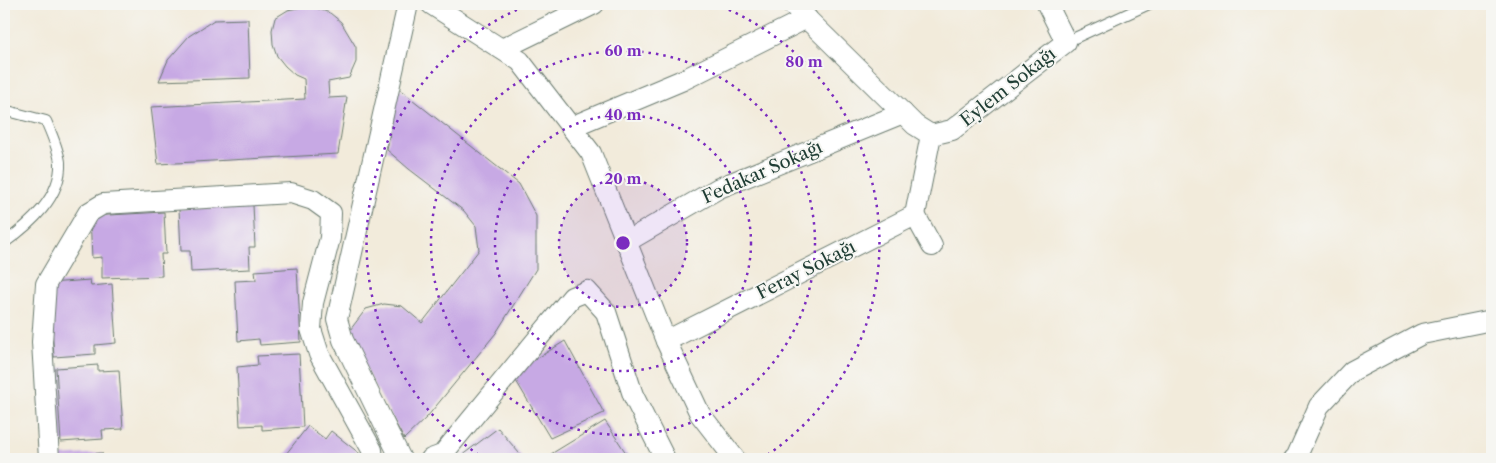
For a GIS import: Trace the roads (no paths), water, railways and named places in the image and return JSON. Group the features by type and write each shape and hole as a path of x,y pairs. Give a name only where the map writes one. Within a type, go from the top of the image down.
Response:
{"street":[{"path":"401,459 343,340 337,319 408,4"},
{"path":"431,4 520,61 591,153 666,341 700,414 735,459"},
{"path":"502,49 594,4"},
{"path":"792,4 915,125 931,135 915,215 932,246"},
{"path":"1048,4 1066,42"},
{"path":"571,127 683,80 807,18"},
{"name":"Eylem Sokağı","path":"931,135 952,130 1066,42"},
{"name":"Fedakar Sokağı","path":"626,242 719,188 903,113"},
{"path":"49,459 42,342 46,284 88,213 103,204 290,193 313,200 331,213 330,238 313,303 311,329 319,354 372,450 373,459"},
{"name":"Feray Sokağı","path":"666,341 915,215"},
{"path":"431,459 442,455 572,297 587,292 606,312 633,395 665,459"},
{"path":"1294,459 1319,406 1352,371 1422,334 1492,320"}],"lane":[{"path":"1066,42 1149,4"},
{"path":"4,110 46,121 56,145 60,163 58,184 46,204 22,230 4,243"}]}
